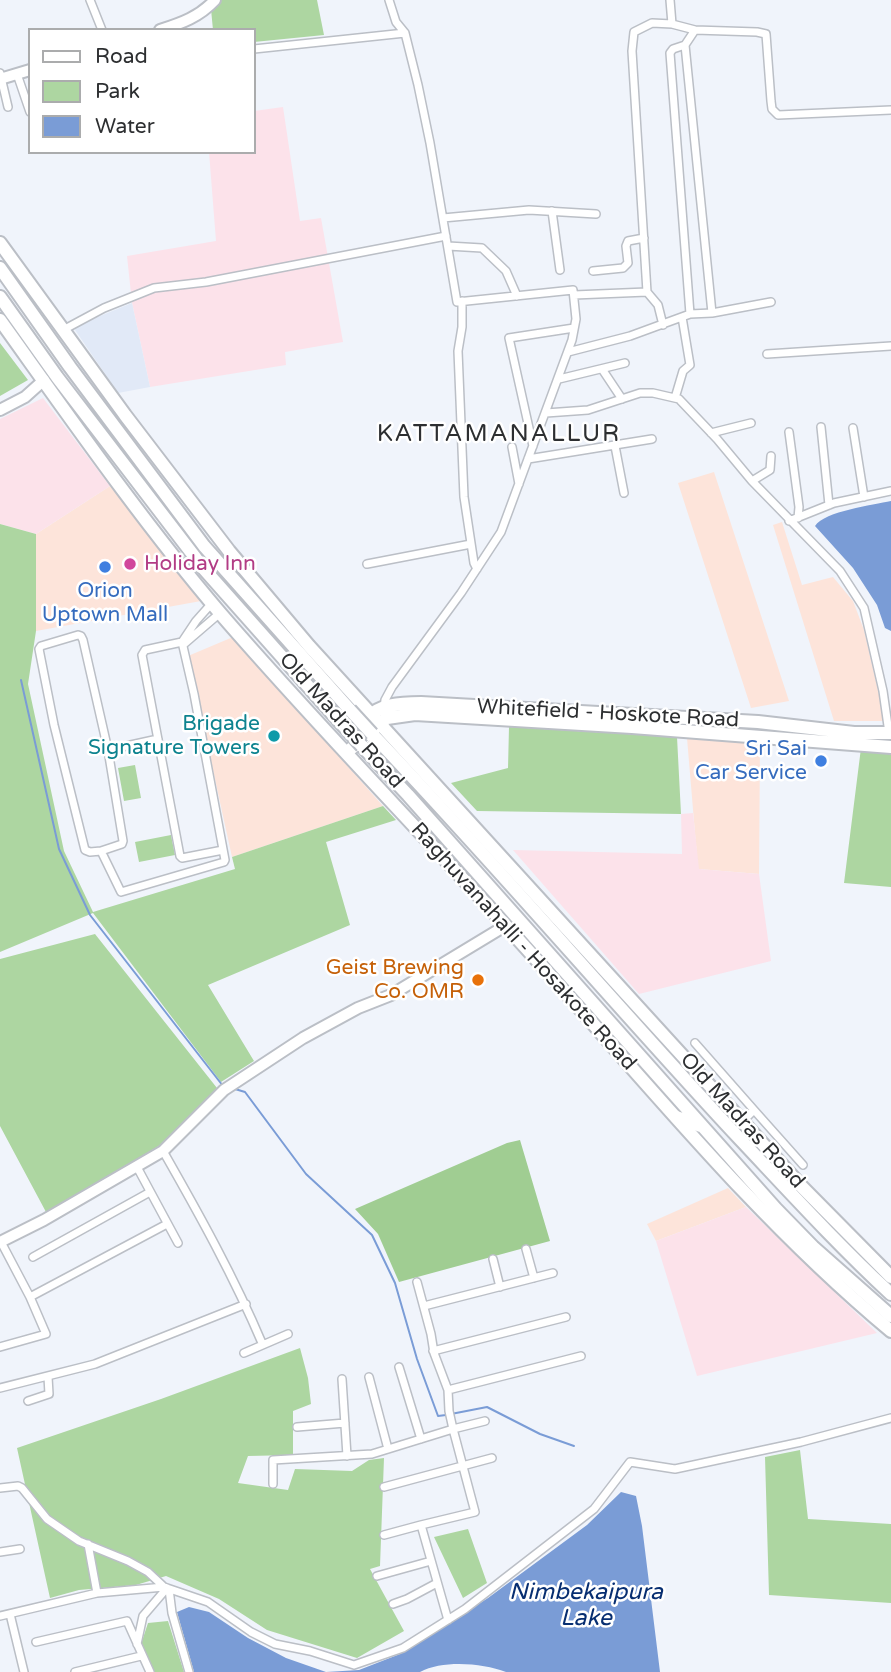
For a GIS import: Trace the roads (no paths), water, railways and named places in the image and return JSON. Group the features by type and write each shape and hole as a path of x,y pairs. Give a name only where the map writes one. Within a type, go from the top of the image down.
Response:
{"main road":[{"path":"167,28 202,14 215,0"},
{"path":"1,77 28,71"},
{"path":"0,243 229,551 378,719"},
{"path":"2,271 70,368 204,545 350,710 378,719"},
{"name":"Old Madras Road","path":"0,297 57,377 204,569 813,1247 891,1316"},
{"name":"Raghuvanahalli - Hosakote Road","path":"0,320 122,489 216,608 752,1202 891,1331"},
{"path":"0,410 26,397 44,380"},
{"name":"Whitefield - Hoskote Road","path":"378,719 401,703 421,703 758,722 838,737 890,738"},
{"path":"342,748 378,719"},
{"name":"Old Madras Road","path":"378,719 444,810 662,1056 813,1208 891,1277"},
{"name":"Old Madras Road","path":"378,719 743,1121 813,1208"},
{"path":"0,1242 33,1226 163,1151 237,1080 349,1013 391,995 505,926"},
{"path":"676,1117 705,1127"},
{"path":"813,1208 848,1254 891,1294"}],"street":[{"path":"90,0 101,28"},
{"path":"378,719 392,687 501,532 559,379 576,318 573,290 457,302 430,143 405,33 396,22 389,0"},
{"path":"670,0 672,24"},
{"path":"663,325 658,305 647,292 632,51 634,32 652,23 672,24 695,30 766,34 772,109 778,115 891,110"},
{"path":"675,398 683,371 690,365 670,53 673,49 685,45 695,30"},
{"path":"256,49 405,33"},
{"path":"685,45 712,313"},
{"path":"17,74 28,105"},
{"path":"1,77 8,107"},
{"path":"443,218 528,210 596,214"},
{"path":"552,211 560,270"},
{"path":"63,330 104,308 154,288 206,282 446,236"},
{"path":"593,271 623,268 628,263 628,241 644,238"},
{"path":"448,246 482,248 506,271 517,296"},
{"path":"574,295 647,292"},
{"path":"462,301 463,327 458,351 458,381 464,497 477,569"},
{"path":"568,352 663,325 686,315 771,302"},
{"path":"533,447 509,338 574,328"},
{"path":"766,354 891,346"},
{"path":"559,379 625,363"},
{"path":"602,369 622,399"},
{"path":"546,413 588,410 639,393 679,399 789,521 840,571 863,608 883,691 890,738"},
{"path":"711,433 751,423"},
{"path":"821,428 829,505"},
{"path":"853,428 864,497"},
{"path":"789,432 799,507 798,518"},
{"path":"528,458 652,439"},
{"path":"615,446 624,493"},
{"path":"512,447 519,484"},
{"path":"752,481 770,470 771,456"},
{"path":"789,521 829,505 891,491"},
{"path":"368,564 471,544"},
{"path":"216,608 183,643 145,650 142,655 180,856 182,858 223,850"},
{"path":"101,851 121,892 224,862 183,643 196,621 216,608"},
{"path":"81,636 107,750 123,841 122,844 101,851 85,850 81,838 39,649 41,646 81,636"},
{"path":"107,750 158,739"},
{"path":"695,1043 803,1166"},
{"path":"743,1121 754,1110"},
{"path":"163,1151 210,1234 246,1304 262,1343"},
{"path":"136,1167 178,1244"},
{"path":"33,1257 150,1192"},
{"path":"30,1297 167,1224"},
{"path":"0,1242 30,1297 46,1334 0,1346"},
{"path":"526,1249 534,1278"},
{"path":"493,1259 500,1287"},
{"path":"424,1306 553,1273"},
{"path":"384,1535 475,1511 449,1411 449,1390 433,1351 417,1282"},
{"path":"0,1388 95,1364 246,1304"},
{"path":"433,1351 566,1317"},
{"path":"244,1353 288,1334"},
{"path":"449,1390 581,1356"},
{"path":"399,1367 421,1439"},
{"path":"28,1402 49,1394 48,1377"},
{"path":"369,1377 388,1449"},
{"path":"342,1379 347,1456"},
{"path":"0,1488 22,1488 41,1515 79,1541 148,1572 167,1588 208,1602 251,1632 275,1644 310,1651 354,1665 403,1648 448,1620 594,1508 630,1462 676,1469 802,1442 891,1418"},
{"path":"273,1484 273,1460 372,1454 485,1421"},
{"path":"296,1427 345,1423"},
{"path":"384,1488 492,1458"},
{"path":"421,1525 448,1620"},
{"path":"88,1544 97,1593"},
{"path":"0,1552 20,1549"},
{"path":"377,1576 431,1561"},
{"path":"393,1604 437,1583"},
{"path":"0,1616 97,1593 167,1588"},
{"path":"137,1645 143,1616 167,1588"},
{"path":"167,1588 189,1672"},
{"path":"10,1614 24,1672"},
{"path":"36,1642 127,1621 150,1672"},
{"path":"75,1672 141,1656"}],"water":[{"path":"891,501 891,631 885,628 877,605 853,568 815,526 829,516"},
{"name":"Nimbekaipura Lake","path":"621,1492 636,1496 660,1672 506,1672 451,1664 420,1672 326,1672 359,1670 400,1654 488,1598 587,1525"},
{"path":"189,1607 209,1612 248,1638 286,1658 326,1672 194,1672 177,1612"}],"waterway":[{"path":"21,680 59,849 90,915 223,1086"},
{"path":"235,1089 245,1092 306,1174 372,1235 395,1283 417,1359 438,1416 446,1415"},
{"path":"451,1414 487,1407 540,1434 574,1446"}],"place":[{"name":"Holiday Inn","path":"130,564"},
{"name":"Orion Uptown Mall","path":"105,567"},
{"name":"Brigade Signature Towers","path":"274,736"},
{"name":"Sri Sai Car Service","path":"821,761"},
{"name":"Geist Brewing Co. OMR","path":"478,980"}],"district":[{"name":"KATTAMANALLUR","path":"499,435"}]}
